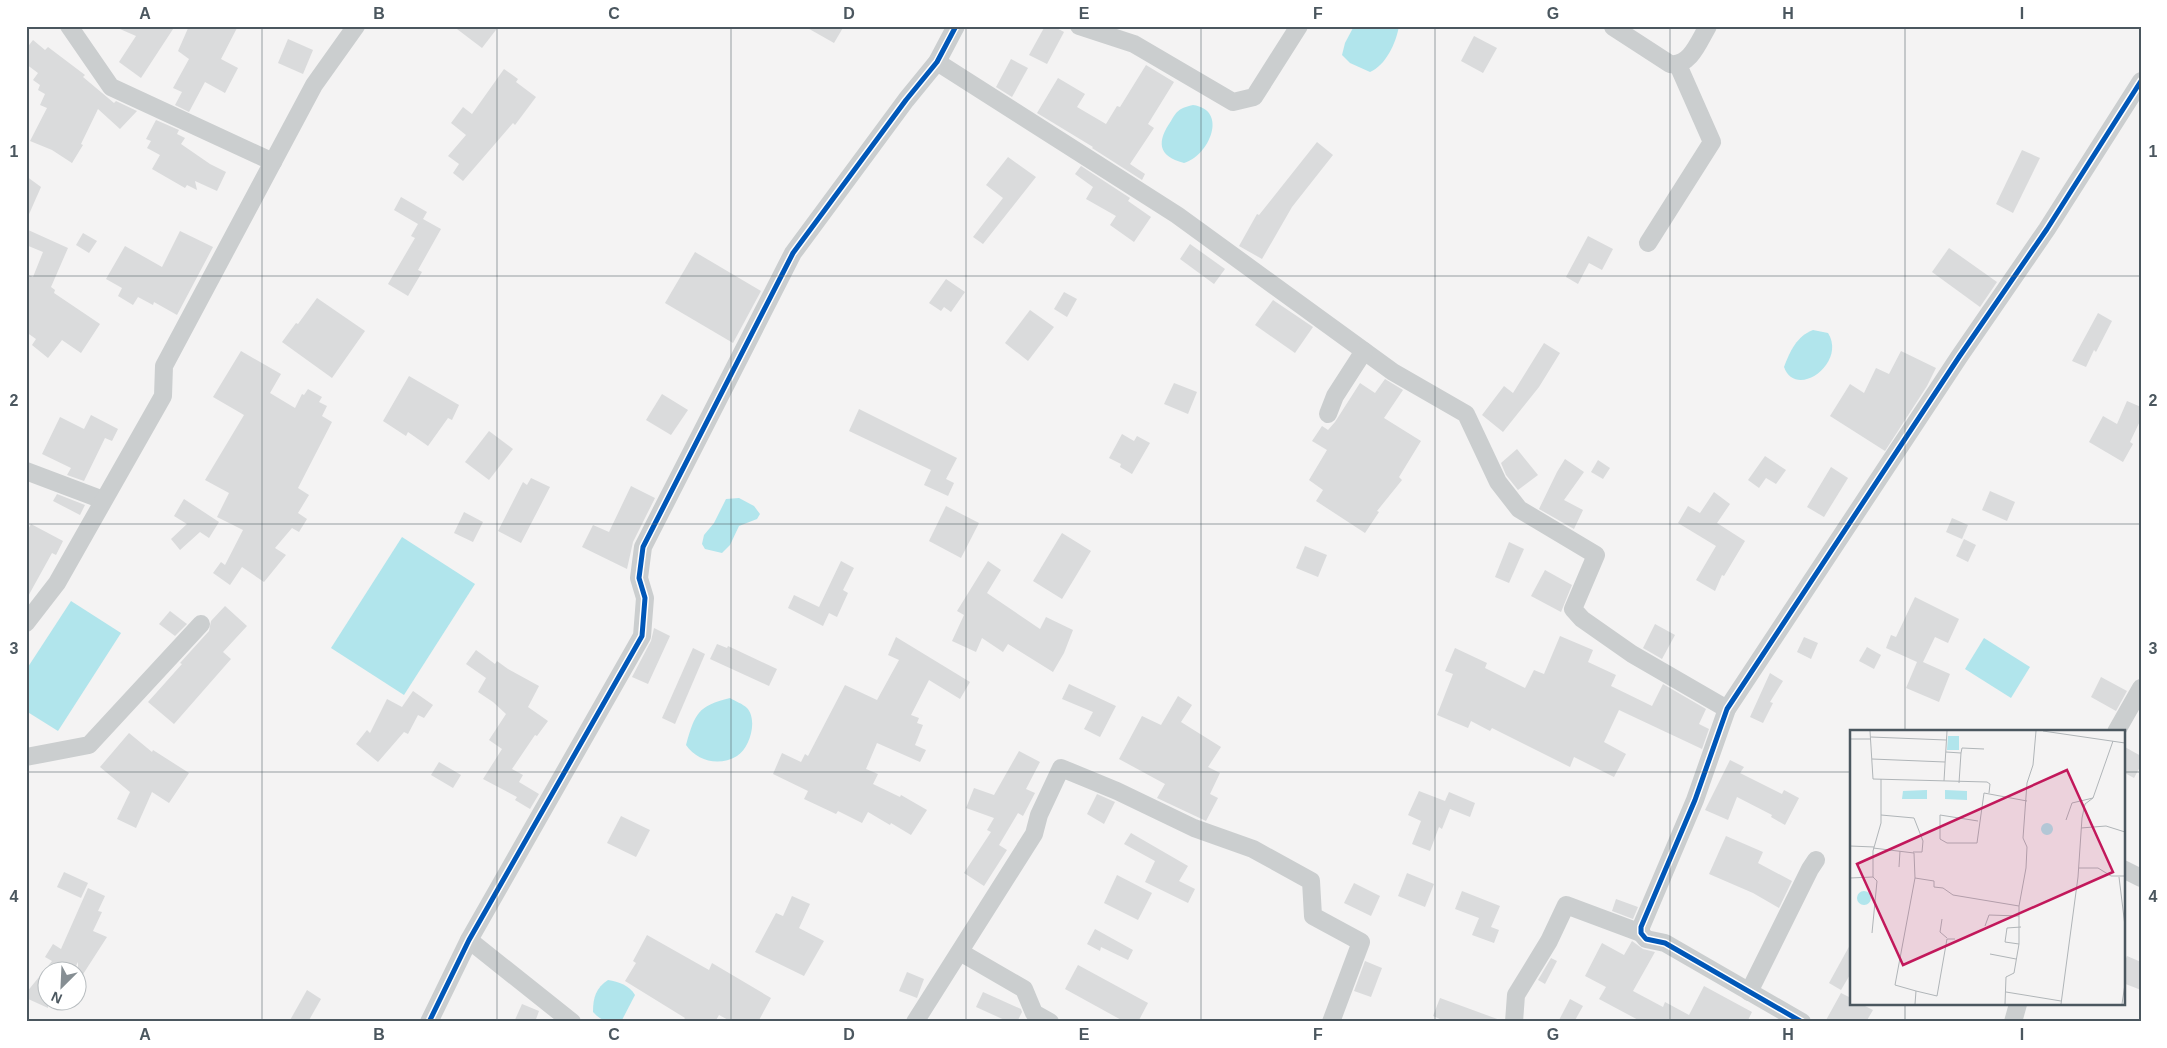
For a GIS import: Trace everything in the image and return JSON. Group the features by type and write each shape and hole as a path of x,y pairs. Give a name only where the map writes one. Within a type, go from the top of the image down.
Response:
{"street":[{"path":"69,26 111,87 273,162"},
{"path":"26,623 56,583 163,396 164,366 314,85 356,26"},
{"path":"429,1022 469,940 642,636 645,598 639,578 642,547 793,252 906,100 937,62 956,26"},
{"path":"1079,26 1134,44 1233,102 1254,97 1299,26"},
{"path":"1613,27 1670,64 1678,65 1686,60 1708,26"},
{"path":"937,62 1177,215 1392,372 1466,414 1498,482 1519,509 1596,555 1573,609 1582,619 1632,654 1727,708"},
{"path":"1648,243 1712,142 1678,65"},
{"path":"1641,934 1641,927 1695,800 1727,708 1959,357 2047,229 2141,81"},
{"path":"1328,414 1335,396 1364,351"},
{"path":"26,470 103,500"},
{"path":"26,757 89,745 201,624"},
{"path":"2117,730 2141,688"},
{"path":"915,1022 1034,834 1039,815 1061,768 1117,791 1194,828 1253,849 1311,881 1313,916 1361,942 1331,1022"},
{"path":"1749,992 1816,860"},
{"path":"2124,870 2141,878"},
{"path":"1514,1022 1516,995 1549,940 1566,905 1641,934 1646,939 1665,943 1802,1022"},
{"path":"469,940 572,1022"},
{"path":"960,952 1024,988 1034,1013 1050,1022"},
{"path":"2013,1022 2017,1006"}],"water":[{"path":"1354,26 1399,26 1389,53 1376,69 1370,72 1350,63 1342,55 1345,43"},
{"path":"1193,105 1204,109 1210,115 1213,124 1207,143 1201,152 1193,159 1184,163 1175,160 1164,152 1162,141 1166,128 1177,113 1182,108"},
{"path":"1813,330 1828,333 1832,344 1831,356 1826,366 1818,374 1808,379 1799,380 1790,376 1784,367 1798,340"},
{"path":"739,498 754,506 760,514 757,519 739,526 730,545 722,553 705,549 702,544 704,535 714,523 726,499"},
{"path":"402,537 475,584 404,695 331,648"},
{"path":"71,601 121,633 58,731 26,711 26,670"},
{"path":"1984,638 2030,667 2011,698 1965,669"},
{"path":"730,698 747,708 750,713 752,726 749,740 746,747 737,756 723,761 709,761 696,755 686,745 692,725 699,712 704,708"},
{"path":"608,980 623,984 635,995 621,1022 606,1021 599,1018 593,1012 596,993"}],"building":[{"path":"113,26 175,26 141,78 119,62 136,36"},
{"path":"189,26 238,26 221,59 238,68 225,93 205,82 189,112 175,105 182,92 173,88 189,59 178,51"},
{"path":"453,26 499,26 482,48"},
{"path":"804,26 844,26 834,43"},
{"path":"1045,26 1053,26 1064,32 1047,64 1029,55"},
{"path":"1474,36 1497,48 1483,73 1461,61"},
{"path":"288,39 313,50 303,74 278,63"},
{"path":"33,40 45,50 48,47 85,75 83,77 114,103 116,101 137,111 120,129 98,109 81,144 83,145 72,163 52,150 30,141 47,108 40,105 45,94 38,90 40,85 33,80 38,73 26,64 26,49"},
{"path":"1011,59 1028,68 1012,97 996,87"},
{"path":"1146,65 1174,82 1148,124 1154,128 1130,164 1145,174 1142,180 1037,113 1058,78 1085,94 1077,107 1106,124 1117,106 1120,107"},
{"path":"504,69 518,79 516,82 536,97 515,125 513,123 463,181 453,173 459,164 448,156 466,135 451,123 463,107 472,114"},
{"path":"156,120 179,130 177,134 185,138 181,144 210,164 226,172 217,191 195,181 197,190 187,185 185,188 152,169 160,155 147,148 151,141 146,139"},
{"path":"1317,142 1333,155 1292,207 1262,259 1239,246 1257,214 1259,215"},
{"path":"2022,150 2040,158 2013,213 1996,204"},
{"path":"1008,157 1036,177 983,244 973,237 1003,198 986,185"},
{"path":"1081,166 1130,198 1128,201 1151,217 1134,242 1110,225 1116,216 1086,199 1093,187 1075,174"},
{"path":"26,176 41,187 26,221"},
{"path":"401,197 427,212 423,219 441,229 418,270 422,272 408,296 388,284 415,238 411,236 418,224 394,210"},
{"path":"26,229 68,248 51,287 55,290 54,293 100,324 81,353 62,340 48,358 32,345 36,339 26,332 26,274 33,277 43,252 26,245"},
{"path":"180,231 213,247 177,315 154,302 153,305 138,297 133,305 118,296 122,288 106,279 125,246 162,267"},
{"path":"83,233 97,241 89,253 76,245"},
{"path":"1588,236 1613,249 1602,270 1589,263 1578,284 1566,277"},
{"path":"1190,244 1225,269 1214,284 1180,259"},
{"path":"1949,248 1997,282 1980,307 1932,272"},
{"path":"695,252 761,291 733,343 665,303"},
{"path":"946,279 965,292 951,312 944,307 941,311 929,303"},
{"path":"1064,292 1077,299 1067,317 1054,309"},
{"path":"317,298 365,331 332,378 282,342"},
{"path":"1273,300 1313,327 1295,353 1255,325"},
{"path":"1030,310 1054,327 1028,361 1005,343"},
{"path":"2098,313 2112,321 2086,367 2072,361"},
{"path":"1544,343 1560,353 1539,387 1503,432 1482,415 1504,386 1513,393"},
{"path":"241,351 281,374 270,393 295,408 302,394 304,395 308,389 322,397 319,402 327,406 322,416 332,422 298,488 309,495 298,513 307,519 299,532 292,528 275,548 286,555 264,582 242,567 230,585 213,573 221,562 225,565 243,530 217,517 229,493 205,480 244,415 213,397"},
{"path":"1901,351 1936,368 1927,386 1885,451 1830,416 1850,384 1864,393 1876,368 1889,374"},
{"path":"409,376 459,405 452,420 448,418 428,446 408,432 406,436 383,421"},
{"path":"1385,379 1403,390 1384,418 1421,441 1399,477 1402,480 1377,511 1379,512 1365,533 1316,501 1323,490 1309,480 1327,450 1312,441 1322,426 1328,430 1335,422 1360,383 1375,393"},
{"path":"1174,383 1197,392 1188,414 1164,404"},
{"path":"662,394 688,410 671,435 646,420"},
{"path":"2127,401 2141,407 2141,419 2130,442 2133,444 2123,462 2089,442 2103,416 2117,424"},
{"path":"859,409 957,458 946,479 954,483 948,496 924,485 931,470 849,431"},
{"path":"91,415 118,429 112,441 105,438 84,481 67,475 71,468 42,454 60,417 84,429"},
{"path":"489,431 513,449 489,480 465,462"},
{"path":"1122,434 1134,441 1137,436 1150,443 1132,474 1120,467 1121,464 1109,458"},
{"path":"1517,449 1538,475 1518,490 1506,475 1501,463"},
{"path":"1765,456 1786,470 1776,484 1766,478 1759,488 1748,480"},
{"path":"1565,459 1584,472 1564,500 1583,510 1574,529 1539,509"},
{"path":"1598,460 1610,468 1603,479 1591,472"},
{"path":"1831,467 1848,478 1824,517 1807,507"},
{"path":"531,478 550,487 521,543 498,531 523,482 527,485"},
{"path":"631,486 655,498 633,542 627,569 582,547 593,525 609,532"},
{"path":"1990,491 2015,502 2007,521 1982,510"},
{"path":"1714,492 1730,504 1717,523 1745,541 1724,576 1722,575 1715,591 1696,580 1716,546 1678,523 1688,506 1700,513"},
{"path":"57,494 85,505 80,515 53,501"},
{"path":"184,499 219,522 209,538 200,532 180,550 171,539 187,524 174,516"},
{"path":"946,506 979,523 961,558 929,541"},
{"path":"464,512 483,522 473,542 454,533"},
{"path":"1952,518 1968,525 1962,539 1946,532"},
{"path":"31,524 63,541 56,555 52,553 26,600 26,533"},
{"path":"1062,533 1091,551 1062,599 1033,581"},
{"path":"1964,539 1976,545 1968,562 1956,556"},
{"path":"1509,542 1524,549 1509,583 1495,577"},
{"path":"1305,546 1327,555 1318,577 1296,568"},
{"path":"841,561 854,568 843,590 848,593 837,617 829,613 823,626 788,608 794,595 819,607"},
{"path":"988,561 1001,570 987,593 1040,629 1046,617 1073,630 1064,653 1053,672 1008,644 1003,652 982,638 976,652 952,641 964,615 957,611"},
{"path":"1545,570 1572,585 1561,612 1531,596"},
{"path":"1915,597 1959,619 1948,643 1935,637 1923,662 1950,674 1939,702 1906,688 1917,662 1886,648 1891,635 1896,637"},
{"path":"225,606 247,626 223,652 231,659 174,724 148,702 209,631 211,621"},
{"path":"170,611 187,624 175,636 159,624"},
{"path":"1655,624 1675,635 1662,659 1643,648"},
{"path":"654,628 670,636 648,684 632,677 651,641"},
{"path":"1560,636 1593,650 1588,662 1616,675 1611,686 1652,706 1663,684 1706,709 1699,724 1709,729 1702,749 1619,710 1604,742 1626,754 1614,777 1574,757 1570,767 1492,728 1490,731 1471,721 1468,728 1437,715 1453,674 1445,671 1455,648 1487,663 1485,668 1525,688 1534,670 1544,674"},
{"path":"896,637 970,682 960,699 929,680 911,715 919,718 917,723 923,725 915,745 926,750 920,762 877,743 866,769 878,774 873,784 900,797 901,795 927,810 911,835 868,812 862,823 838,811 836,814 804,799 808,791 773,774 782,753 801,762 805,754 808,756 845,685 877,700 899,660 888,655"},
{"path":"1804,637 1818,643 1811,659 1797,652"},
{"path":"717,644 727,648 728,646 777,669 769,686 710,659"},
{"path":"1867,647 1881,655 1874,669 1859,661"},
{"path":"693,648 705,654 675,724 662,718"},
{"path":"476,650 495,664 497,661 539,686 528,707 548,721 537,736 535,735 512,769 523,775 519,782 539,794 530,809 515,800 517,797 483,779 502,749 489,740 506,714 478,692 486,678 466,664"},
{"path":"1770,673 1783,681 1770,702 1773,703 1763,723 1750,717"},
{"path":"2101,677 2127,691 2116,711 2091,697"},
{"path":"1069,684 1116,706 1100,737 1084,729 1093,712 1062,699"},
{"path":"413,691 433,705 424,718 418,715 408,734 404,732 378,762 356,744 367,730 370,733 387,699 402,707"},
{"path":"1178,696 1192,705 1181,722 1221,747 1208,767 1220,773 1210,794 1218,798 1206,821 1157,798 1165,784 1119,759 1142,716 1161,725"},
{"path":"129,733 152,752 153,750 189,773 169,803 152,792 136,828 117,819 130,792 100,767"},
{"path":"2124,747 2141,756 2141,765 2134,778 2124,773"},
{"path":"1019,751 1040,762 1026,789 1035,793 1023,816 1018,813 999,845 1007,850 984,886 964,873 991,832 987,830 994,818 966,808 974,788 994,795"},
{"path":"1730,760 1744,767 1740,773 1782,794 1784,790 1799,798 1785,825 1771,817 1772,815 1737,797 1728,820 1705,810"},
{"path":"439,762 461,775 453,788 431,775"},
{"path":"1419,791 1445,801 1449,792 1475,803 1470,817 1450,809 1442,829 1439,827 1430,851 1412,844 1421,821 1408,815"},
{"path":"1097,794 1115,802 1104,824 1087,814"},
{"path":"621,816 650,830 636,857 607,843"},
{"path":"1131,833 1188,866 1179,881 1195,889 1188,903 1145,882 1155,861 1124,844"},
{"path":"1726,836 1763,852 1758,863 1792,881 1779,908 1753,893 1709,874"},
{"path":"64,872 88,883 81,898 57,887"},
{"path":"1407,873 1434,884 1425,907 1398,896"},
{"path":"1117,875 1152,893 1138,920 1104,903"},
{"path":"1354,883 1380,896 1371,916 1344,903"},
{"path":"88,888 105,896 98,911 102,912 93,931 107,937 88,966 88,960 50,960 45,957 53,944 61,949"},
{"path":"1462,891 1500,906 1491,927 1499,930 1494,943 1472,935 1479,918 1455,909"},
{"path":"792,896 810,904 799,928 824,941 804,976 755,952 776,913 783,916"},
{"path":"1616,899 1638,907 1633,919 1612,911"},
{"path":"1095,929 1133,950 1128,960 1101,947 1100,951 1087,944"},
{"path":"647,935 709,970 712,963 771,998 758,1022 732,1022 719,1015 715,1022 682,1022 685,1018 625,981 636,963 633,961"},
{"path":"1632,941 1643,949 1655,952 1633,991 1663,1007 1665,1002 1689,1015 1704,986 1752,1012 1747,1022 1642,1022 1599,999 1606,987 1585,976 1602,943 1624,955"},
{"path":"1850,945 1850,975 1841,990 1829,983"},
{"path":"2127,956 2141,962 2141,990 2124,983 2124,963"},
{"path":"1551,958 1557,961 1545,984 1538,980"},
{"path":"1365,961 1382,968 1371,997 1354,991"},
{"path":"1078,965 1148,1003 1138,1022 1125,1022 1065,989"},
{"path":"907,972 924,979 917,998 899,991"},
{"path":"38,978 38,1003 26,998 26,993"},
{"path":"307,990 321,999 308,1022 289,1022"},
{"path":"983,992 1021,1009 1022,1012 1017,1022 1009,1022 976,1007"},
{"path":"1841,993 1850,998 1850,1006 1865,1006 1873,1010 1866,1022 1825,1022"},
{"path":"1440,998 1500,1020 1500,1022 1447,1022 1433,1016"},
{"path":"1570,999 1583,1006 1574,1022 1558,1022"},
{"path":"522,1004 539,1011 535,1022 514,1022"}],"cycle path":[{"path":"429,1022 469,940 642,636 645,598 639,578 643,547 793,253 906,100 937,62 956,26"},
{"path":"1802,1022 1665,943 1646,939 1641,933 1641,927 1695,800 1727,709 1959,357 2047,229 2141,81"}]}
